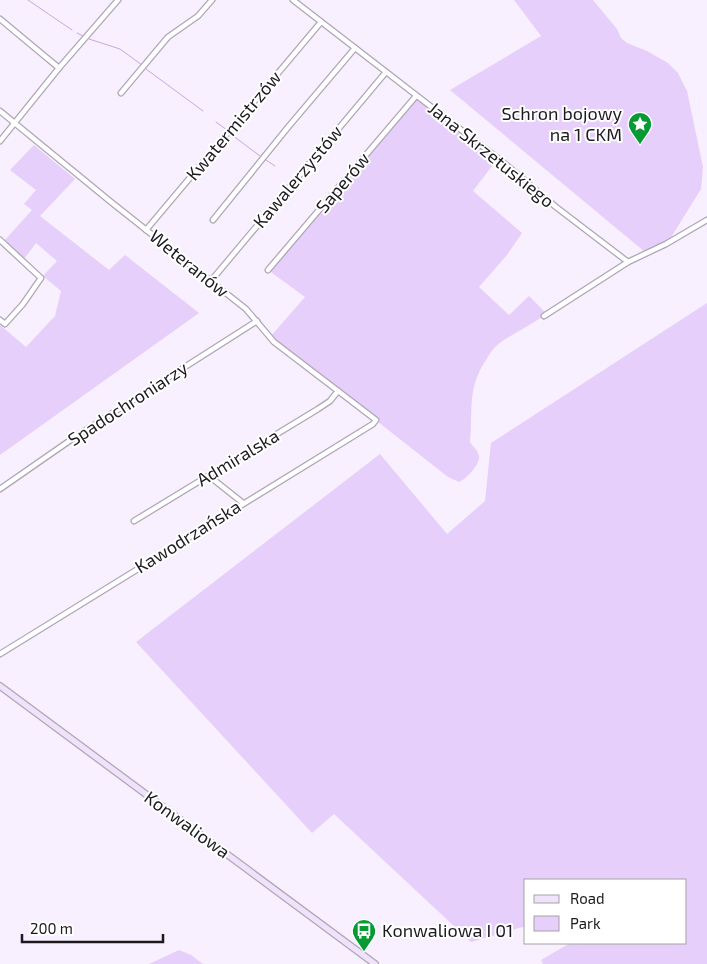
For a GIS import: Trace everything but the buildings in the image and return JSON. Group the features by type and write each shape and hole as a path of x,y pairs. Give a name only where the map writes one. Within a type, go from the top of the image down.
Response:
{"street":[{"path":"0,141 117,0"},
{"path":"121,94 168,36 198,16 212,0"},
{"name":"Jana Skrzetuskiego","path":"293,0 504,163 560,211 628,262"},
{"path":"0,19 59,68"},
{"name":"Kwatermistrzów","path":"146,230 321,22"},
{"path":"213,220 288,126 355,48"},
{"name":"Kawalerzystów","path":"210,282 386,72"},
{"name":"Saperów","path":"268,270 416,96"},
{"name":"Weteranów","path":"0,111 210,282 246,309 274,342 376,420"},
{"path":"544,316 628,262 666,244 707,220"},
{"path":"0,240 41,278 6,324 0,320"},
{"name":"Spadochroniarzy","path":"0,489 75,438 257,321"},
{"name":"Admiralska","path":"134,522 318,409 330,401 338,391"},
{"name":"Kawodrzańska","path":"0,654 367,428 376,420"},
{"path":"209,476 243,503"},
{"name":"Konwaliowa","path":"0,686 375,964"}],"green space":[{"path":"514,0 593,0 617,29 621,38 627,43 647,51 668,63 678,73 687,91 703,167 701,189 666,244 645,252 450,90 541,36"},
{"path":"416,96 498,158 473,191 522,233 507,255 479,287 509,315 529,296 547,314 494,348 480,370 473,390 470,442 478,452 479,460 472,471 459,482 448,477 270,337 305,297 268,270"},
{"path":"34,145 75,179 40,216 109,270 125,255 199,313 0,455 0,325 26,347 55,316 61,291 43,276 57,261 36,243 24,259 4,241 32,210 24,204 36,190 10,170"},
{"path":"707,303 707,964 543,964 541,960 568,944 687,944 687,879 524,879 524,927 471,942 334,814 312,833 136,642 380,454 447,534 485,501 491,443"},
{"path":"179,950 191,955 203,964 149,964"}],"waterway":[{"path":"28,0 72,30"},
{"path":"77,33 83,36"},
{"path":"89,39 120,49 142,65"},
{"path":"146,69 203,111"},
{"path":"216,122 227,130"},
{"path":"232,135 260,156"},
{"path":"266,160 275,166"}],"place":[{"name":"Schron bojowy na 1 CKM","path":"640,145"},
{"name":"Konwaliowa I 01","path":"364,952"}]}
